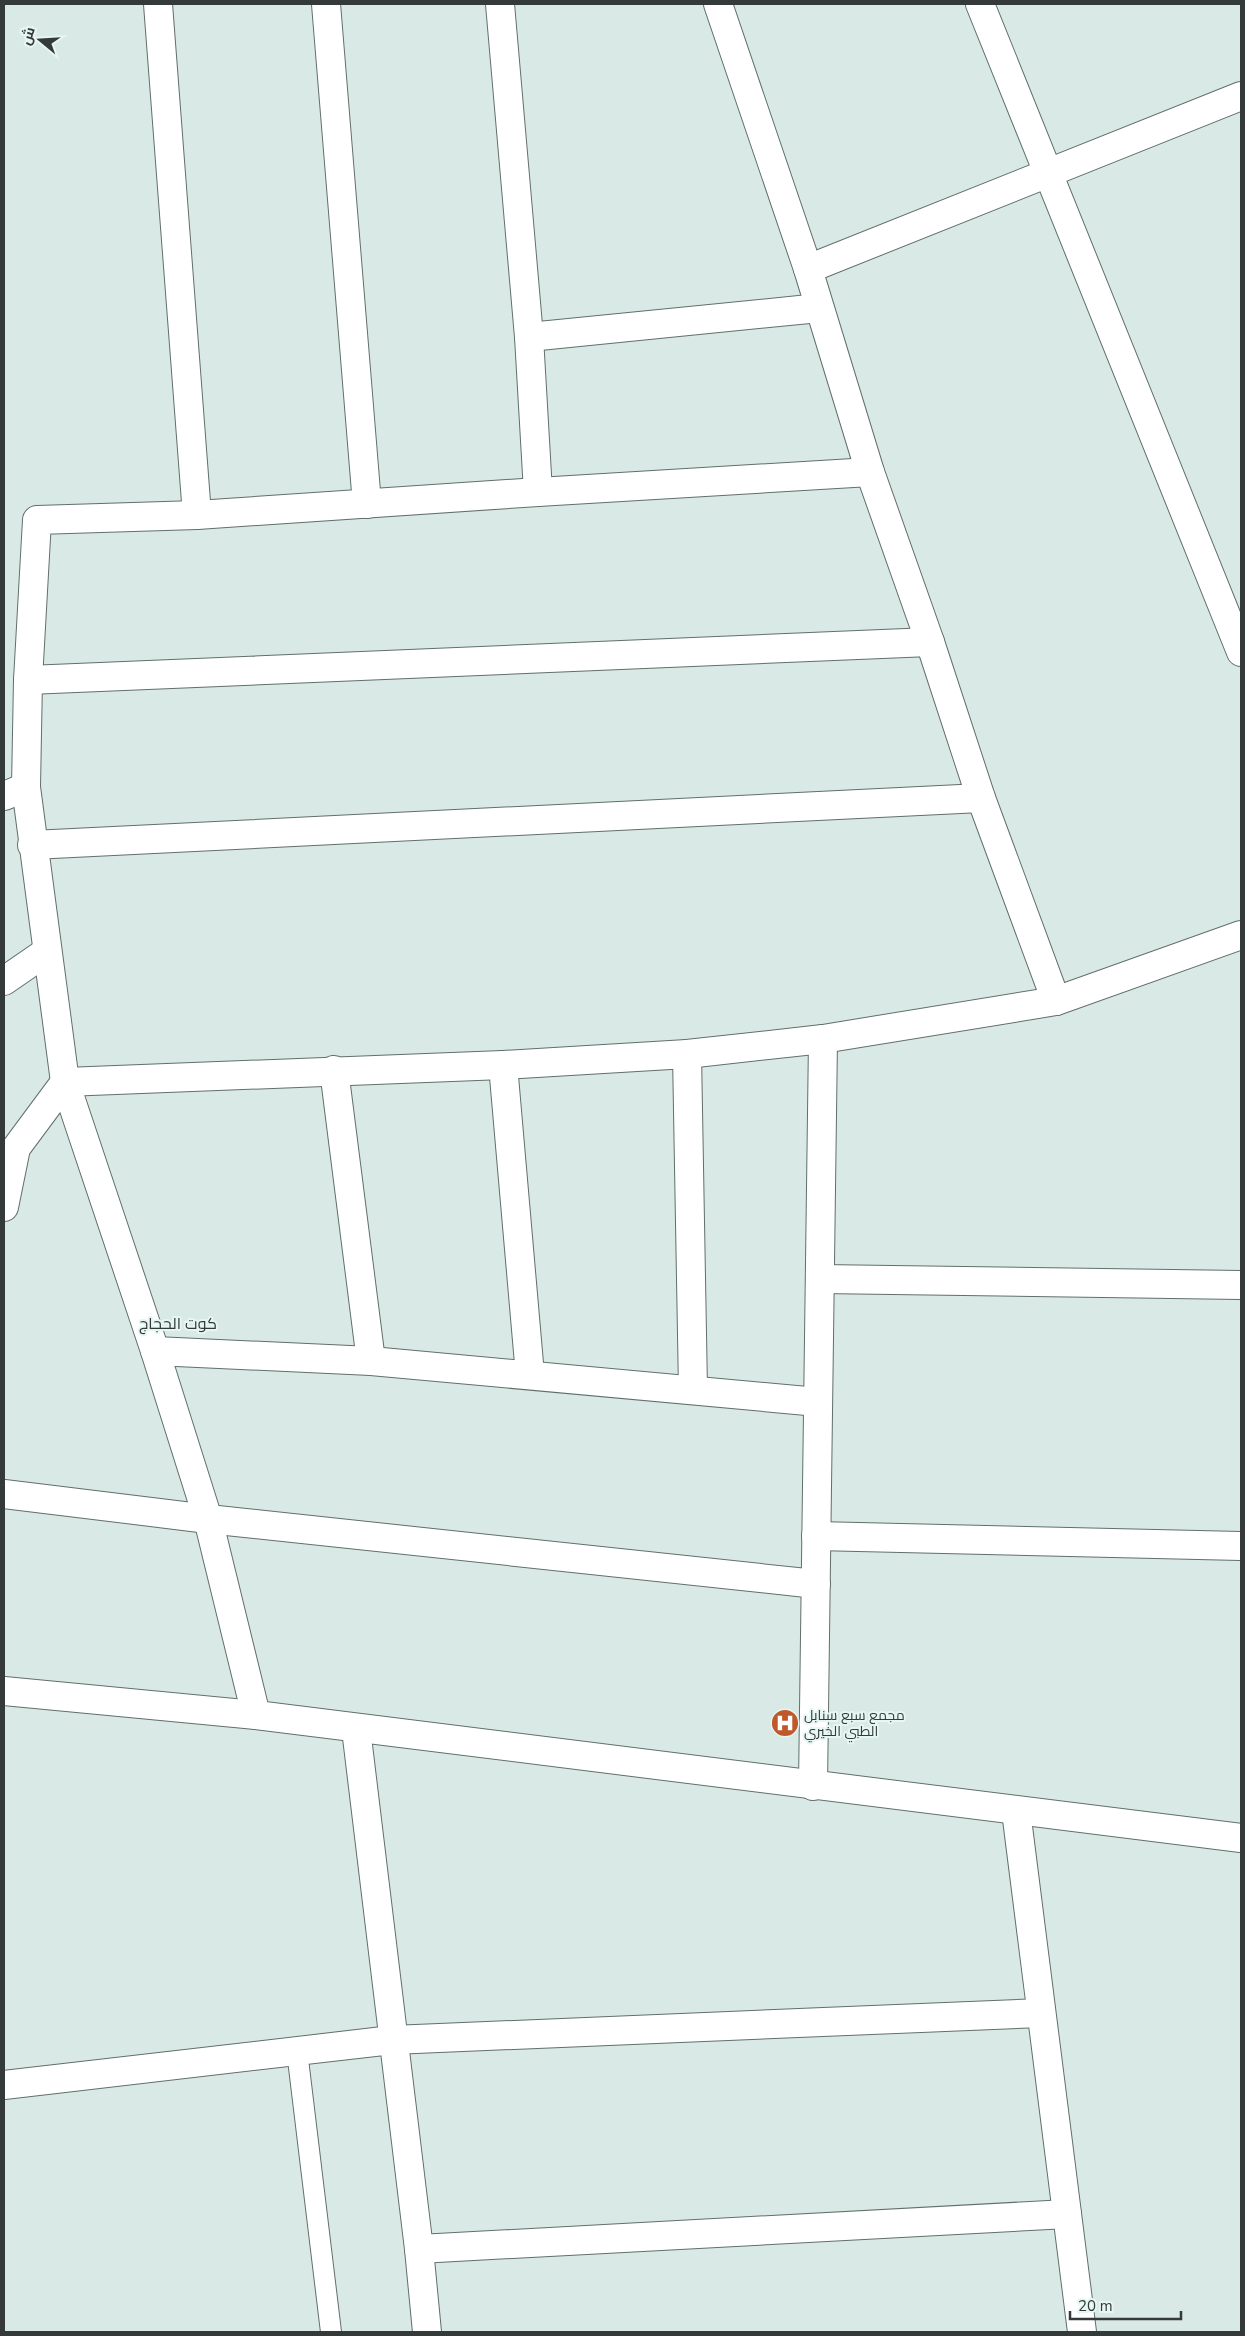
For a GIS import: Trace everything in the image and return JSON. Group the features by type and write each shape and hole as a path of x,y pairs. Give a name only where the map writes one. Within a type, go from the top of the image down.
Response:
{"street":[{"path":"158,4 197,515"},
{"path":"326,4 367,504"},
{"path":"500,4 529,337 538,492"},
{"path":"718,4 808,269 870,472 930,642 981,798 1056,1002"},
{"path":"980,4 1241,652"},
{"path":"808,269 1241,96"},
{"path":"529,337 819,308"},
{"path":"256,1715 208,1519 155,1351 65,1082 32,845 15,791 28,680 37,520 197,515 870,472"},
{"path":"28,680 930,642"},
{"path":"32,845 981,798"},
{"path":"65,1082 334,1070 503,1065 687,1054 823,1039 1056,1002 1241,935"},
{"path":"4,981 46,952"},
{"path":"813,1786 823,1039"},
{"path":"687,1054 693,1390"},
{"path":"503,1065 530,1375"},
{"path":"334,1070 371,1361"},
{"path":"4,1207 16,1148 65,1082"},
{"path":"820,1279 1241,1285"},
{"path":"155,1351 371,1361 818,1402"},
{"path":"4,1494 208,1519 816,1584"},
{"path":"816,1536 1241,1546"},
{"path":"4,1691 256,1715 356,1729 1241,1838"},
{"path":"356,1729 392,2040 419,2249 427,2332"},
{"path":"1016,1811 1082,2332"},
{"path":"4,2085 392,2040 1041,2013"},
{"path":"419,2249 1067,2214"}],"lane":[{"path":"297,2051 331,2332"}],"place":[{"name":"مجمع سبع سنابل الطبي الخيري","path":"785,1723"}],"district":[{"name":"كوت الحجاج","path":"178,1324"}]}
